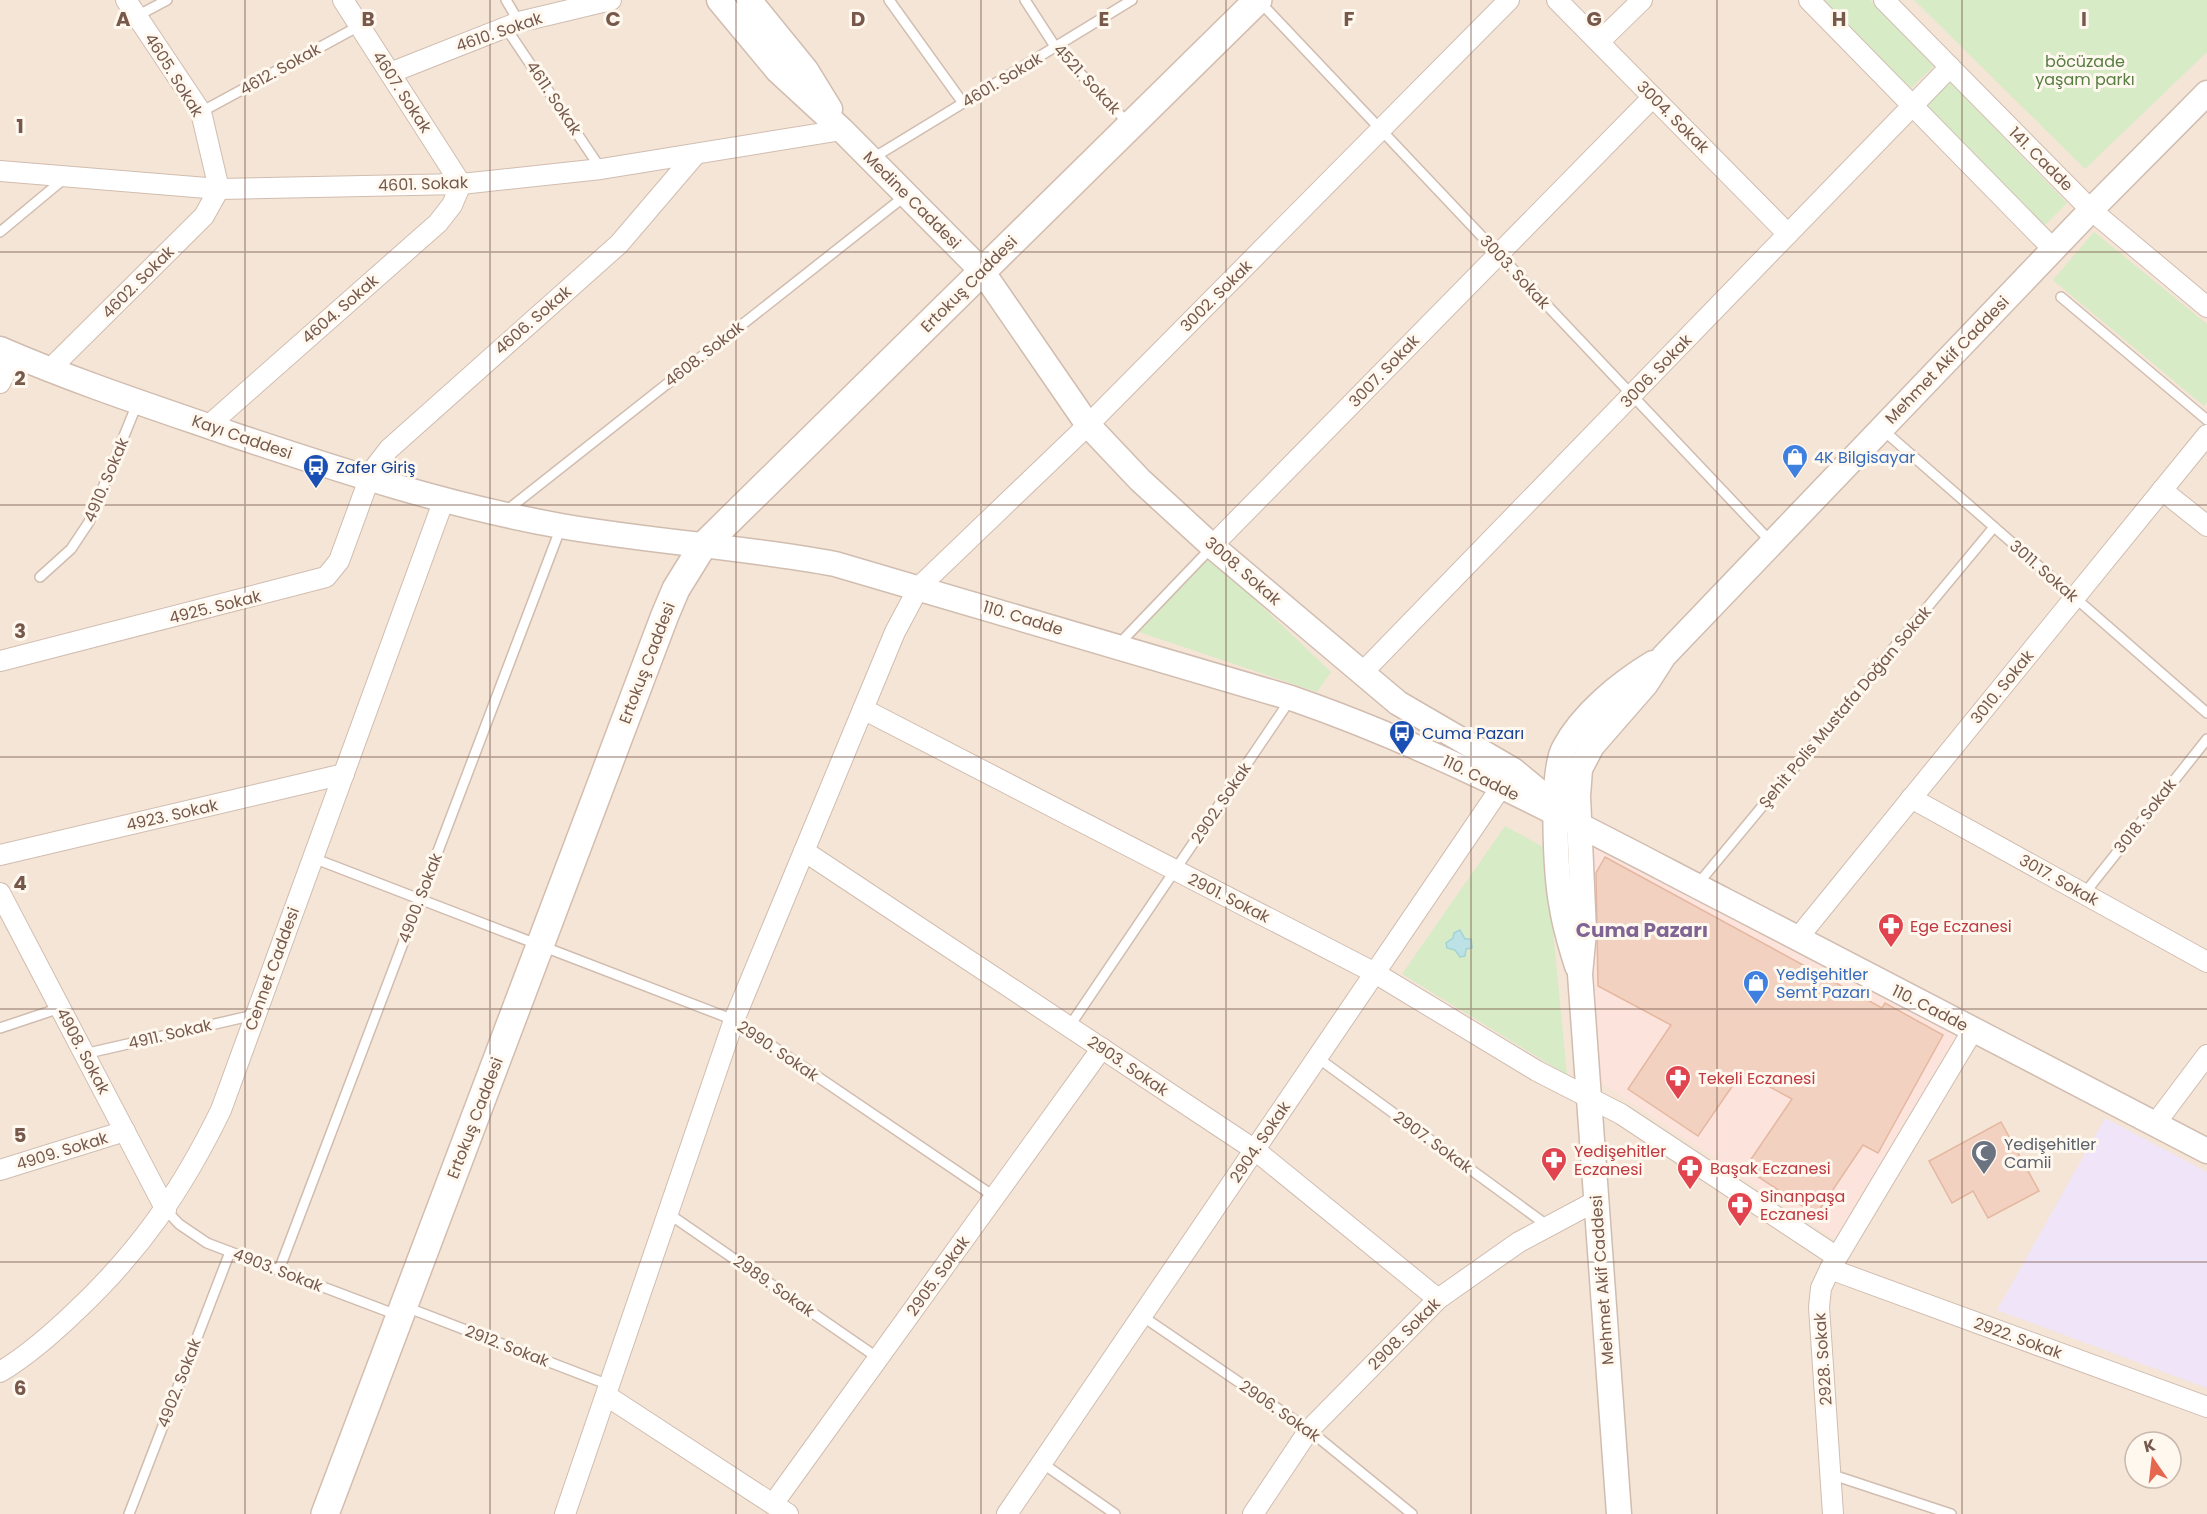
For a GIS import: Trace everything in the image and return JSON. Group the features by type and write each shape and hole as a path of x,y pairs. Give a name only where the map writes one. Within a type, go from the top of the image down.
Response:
{"main road":[{"name":"Ertokuş Caddesi","path":"325,1514 665,615 688,567 702,547 1251,5"}],"street":[{"name":"4607. Sokak","path":"343,0 462,184"},
{"name":"4610. Sokak","path":"390,73 513,25 611,0"},
{"name":"Medine Caddesi","path":"719,0 778,71 842,129 982,271"},
{"name":"Medine Caddesi","path":"749,0 806,70 842,129"},
{"name":"3002. Sokak","path":"566,1514 734,1020 895,632 918,587 1088,425 1509,0"},
{"name":"3004. Sokak","path":"1557,0 1788,234"},
{"path":"1599,42 1642,0"},
{"path":"1809,0 2053,249"},
{"name":"141. Cadde","path":"1884,0 2091,210 2207,307"},
{"name":"4605. Sokak","path":"132,8 201,112 219,189"},
{"name":"3006. Sokak","path":"1361,674 1950,67"},
{"name":"Mehmet Akif Caddesi","path":"1619,1514 1580,974 1584,932 1578,782 1585,756 1646,684 1664,656 2053,249 2207,93"},
{"name":"3007. Sokak","path":"1212,546 1653,97"},
{"name":"4601. Sokak","path":"0,171 219,189 462,184 601,169 842,129"},
{"name":"4606. Sokak","path":"368,480 378,461 405,432 619,244 695,155"},
{"name":"4604. Sokak","path":"208,426 438,223 452,205 462,184"},
{"name":"4602. Sokak","path":"49,370 204,216 219,189"},
{"name":"3008. Sokak","path":"982,271 1088,425 1140,480 1212,546 1361,674 1507,779"},
{"path":"0,383 7,352"},
{"name":"Kayı Caddesi","path":"7,352 49,370 208,426 368,480 443,502 561,526 702,547"},
{"name":"3010. Sokak","path":"1797,939 2207,435"},
{"name":"4925. Sokak","path":"0,661 326,577 339,561 368,480"},
{"path":"2162,490 2207,526"},
{"name":"Cennet Caddesi","path":"0,1372 49,1336 97,1292 133,1253 166,1210 195,1161 220,1110 443,502"},
{"name":"110. Cadde","path":"702,547 778,554 835,564 918,587 1291,698 1507,779 1556,815 2207,1151"},
{"name":"Mehmet Akif Caddesi","path":"1580,974 1561,905 1556,772 1564,748 1611,693 1664,656"},
{"name":"2901. Sokak","path":"863,709 1375,973 1537,1071 1589,1097"},
{"path":"1507,779 1545,759 1574,734"},
{"name":"4923. Sokak","path":"0,855 344,774"},
{"name":"2904. Sokak","path":"1007,1514 1507,779"},
{"name":"3017. Sokak","path":"1911,798 2207,962"},
{"name":"2903. Sokak","path":"804,851 1255,1150 1438,1299"},
{"name":"4908. Sokak","path":"0,893 166,1210"},
{"name":"2928. Sokak","path":"1833,1514 1819,1307 1821,1288 1833,1263 1973,1030"},
{"name":"2905. Sokak","path":"781,1509 878,1358 1102,1048"},
{"path":"2155,1124 2207,1055"},
{"name":"2922. Sokak","path":"1589,1097 1653,1134 1833,1263 2207,1407"},
{"name":"4909. Sokak","path":"0,1170 125,1131"},
{"name":"2908. Sokak","path":"1253,1514 1309,1430 1438,1299 1491,1260 1596,1201"},
{"name":"2912. Sokak","path":"609,1391 781,1509"}],"lane":[{"path":"132,8 166,0"},
{"name":"4611. Sokak","path":"506,0 513,25 601,169"},
{"path":"889,0 963,104"},
{"name":"4521. Sokak","path":"1025,0 1056,48 1130,126"},
{"name":"4601. Sokak","path":"871,159 1132,0"},
{"name":"3003. Sokak","path":"1251,5 1381,129 1772,543"},
{"name":"4612. Sokak","path":"201,112 359,26"},
{"path":"0,232 68,176"},
{"name":"4608. Sokak","path":"501,514 906,194"},
{"path":"2061,297 2207,420"},
{"name":"4910. Sokak","path":"40,577 70,549 89,522 138,401"},
{"name":"3011. Sokak","path":"1882,429 2207,713"},
{"name":"4900. Sokak","path":"279,1270 561,526"},
{"name":"Şehit Polis Mustafa Doğan Sokak","path":"1696,886 1994,527"},
{"name":"3007. Sokak","path":"1116,646 1212,546"},
{"name":"2902. Sokak","path":"1069,1027 1291,698"},
{"name":"3018. Sokak","path":"2084,894 2207,739"},
{"name":"2990. Sokak","path":"313,858 734,1020 995,1197"},
{"path":"0,1028 60,1008"},
{"name":"4911. Sokak","path":"84,1054 255,1015"},
{"name":"2907. Sokak","path":"1318,1058 1549,1226"},
{"name":"4903. Sokak","path":"166,1210 191,1234 230,1252 402,1311"},
{"name":"2989. Sokak","path":"669,1214 878,1358"},
{"name":"4902. Sokak","path":"129,1514 230,1252"},
{"name":"2912. Sokak","path":"402,1311 609,1391"},
{"name":"2906. Sokak","path":"1142,1316 1309,1430 1412,1514"},
{"path":"1042,1463 1115,1514"},
{"path":"1830,1474 1951,1514"}],"shaded area":[{"path":"0,0 2207,0 2207,1514 0,1514"},
{"path":"1593,844 1957,1034 1835,1239 1602,1083 1591,971"},
{"path":"2105,1118 2207,1172 2207,1388 1997,1310"}],"green space":[{"path":"1823,0 1870,0 1934,66 1910,89"},
{"name":"böcüzade yaşam parkı","path":"1914,0 2207,0 2207,52 2085,169"},
{"path":"1950,82 2067,203 2043,227 1926,106"},
{"path":"2094,232 2207,324 2207,402 2204,406 2053,280"},
{"path":"1210,557 1331,672 1317,692 1139,632"},
{"path":"1505,826 1545,848 1567,1075 1402,974"}],"water":[{"path":"1460,930 1465,939 1471,939 1472,948 1466,949 1465,956 1460,957 1455,950 1447,948 1446,943 1453,938 1454,933"}],"building":[{"name":"Yedişehitler Semt Pazarı","path":"1605,857 1882,1008 1885,1003 1943,1035 1878,1153 1863,1145 1816,1215 1745,1168 1792,1099 1742,1072 1698,1136 1628,1089 1671,1025 1598,986 1596,873"},
{"name":"Yedişehitler Camii","path":"2001,1122 2039,1191 1988,1218 1973,1191 1952,1203 1929,1161"}],"place":[{"name":"4K Bilgisayar","path":"1795,480"},
{"name":"Zafer Giriş","path":"316,490"},
{"name":"Cuma Pazarı","path":"1402,756"},
{"name":"Ege Eczanesi","path":"1891,949"},
{"name":"Yedişehitler Semt Pazarı","path":"1756,1006"},
{"name":"Tekeli Eczanesi","path":"1678,1101"},
{"name":"Yedişehitler Camii","path":"1984,1176"},
{"name":"Yedişehitler Eczanesi","path":"1554,1183"},
{"name":"Başak Eczanesi","path":"1690,1191"},
{"name":"Sinanpaşa Eczanesi","path":"1740,1228"}],"district":[{"name":"Cuma Pazarı","path":"1642,930"}]}
